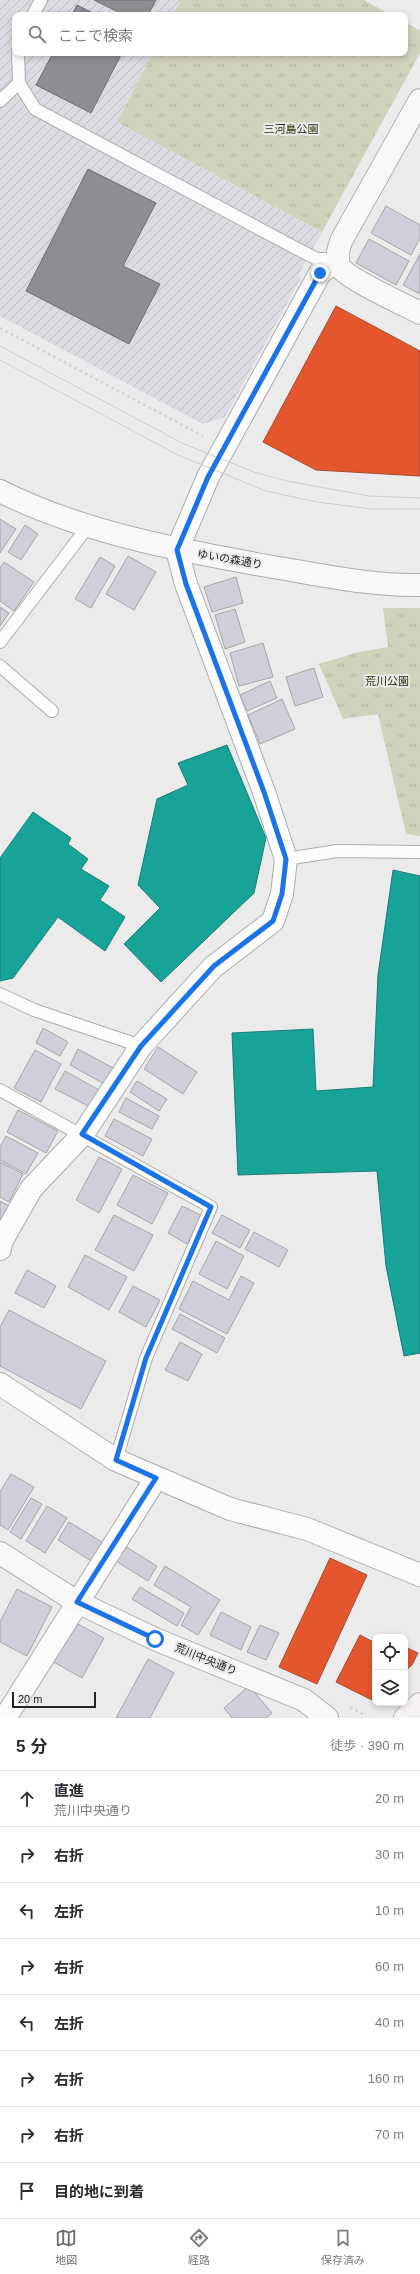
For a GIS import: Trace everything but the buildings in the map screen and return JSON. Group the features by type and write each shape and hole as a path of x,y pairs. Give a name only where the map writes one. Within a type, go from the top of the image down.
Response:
{"main road":[{"path":"405,1718 420,1704"}],"street":[{"path":"420,100 341,241 338,259 339,266 350,276 420,313"},
{"path":"0,1248 1,1242 31,1189 82,1134 141,1046 214,966 273,921 282,894 286,859 264,792 186,584 177,550 211,470 320,273 338,259"},
{"name":"ゆいの森通り","path":"0,491 55,515 177,550 365,583 420,585"},
{"path":"0,1384 116,1460 230,1509 307,1530 420,1575"},
{"path":"5,1718 156,1478"},
{"name":"荒川中央通り","path":"0,1553 77,1602 155,1639 304,1700 327,1718"}],"lane":[{"path":"35,12 41,0"},
{"path":"18,56 19,83 35,109 317,259 338,259"},
{"path":"0,101 19,83"},
{"path":"0,642 89,525"},
{"path":"0,666 52,711"},
{"path":"286,859 337,851 420,852"},
{"path":"0,994 34,1010 141,1046"},
{"path":"0,1090 82,1134 211,1207 146,1358 116,1460"}],"path":[{"path":"0,328 224,447"}],"shaded area":[{"path":"0,0 181,0 175,12 12,12 12,56 151,56 117,122 322,232 298,276 301,278 225,417 203,424 0,316"}],"green space":[{"path":"181,0 364,0 386,12 175,12"},
{"name":"三河島公園","path":"408,24 420,31 420,53 322,232 117,122 151,56 408,56"},
{"name":"荒川公園","path":"383,608 420,608 420,836 406,834 378,714 343,719 319,664 355,653 388,647"}],"tram line":[{"path":"0,346 184,444 254,472 287,481 369,496 420,498"},
{"path":"0,360 178,455 266,491 317,502 371,509 420,509"}],"route":[{"path":"155,1639 77,1602 156,1478 116,1460 146,1358 211,1207 82,1134 141,1046 214,966 273,921 282,894 286,859 264,792 186,584 177,550 217,457 224,447 320,273"}]}
